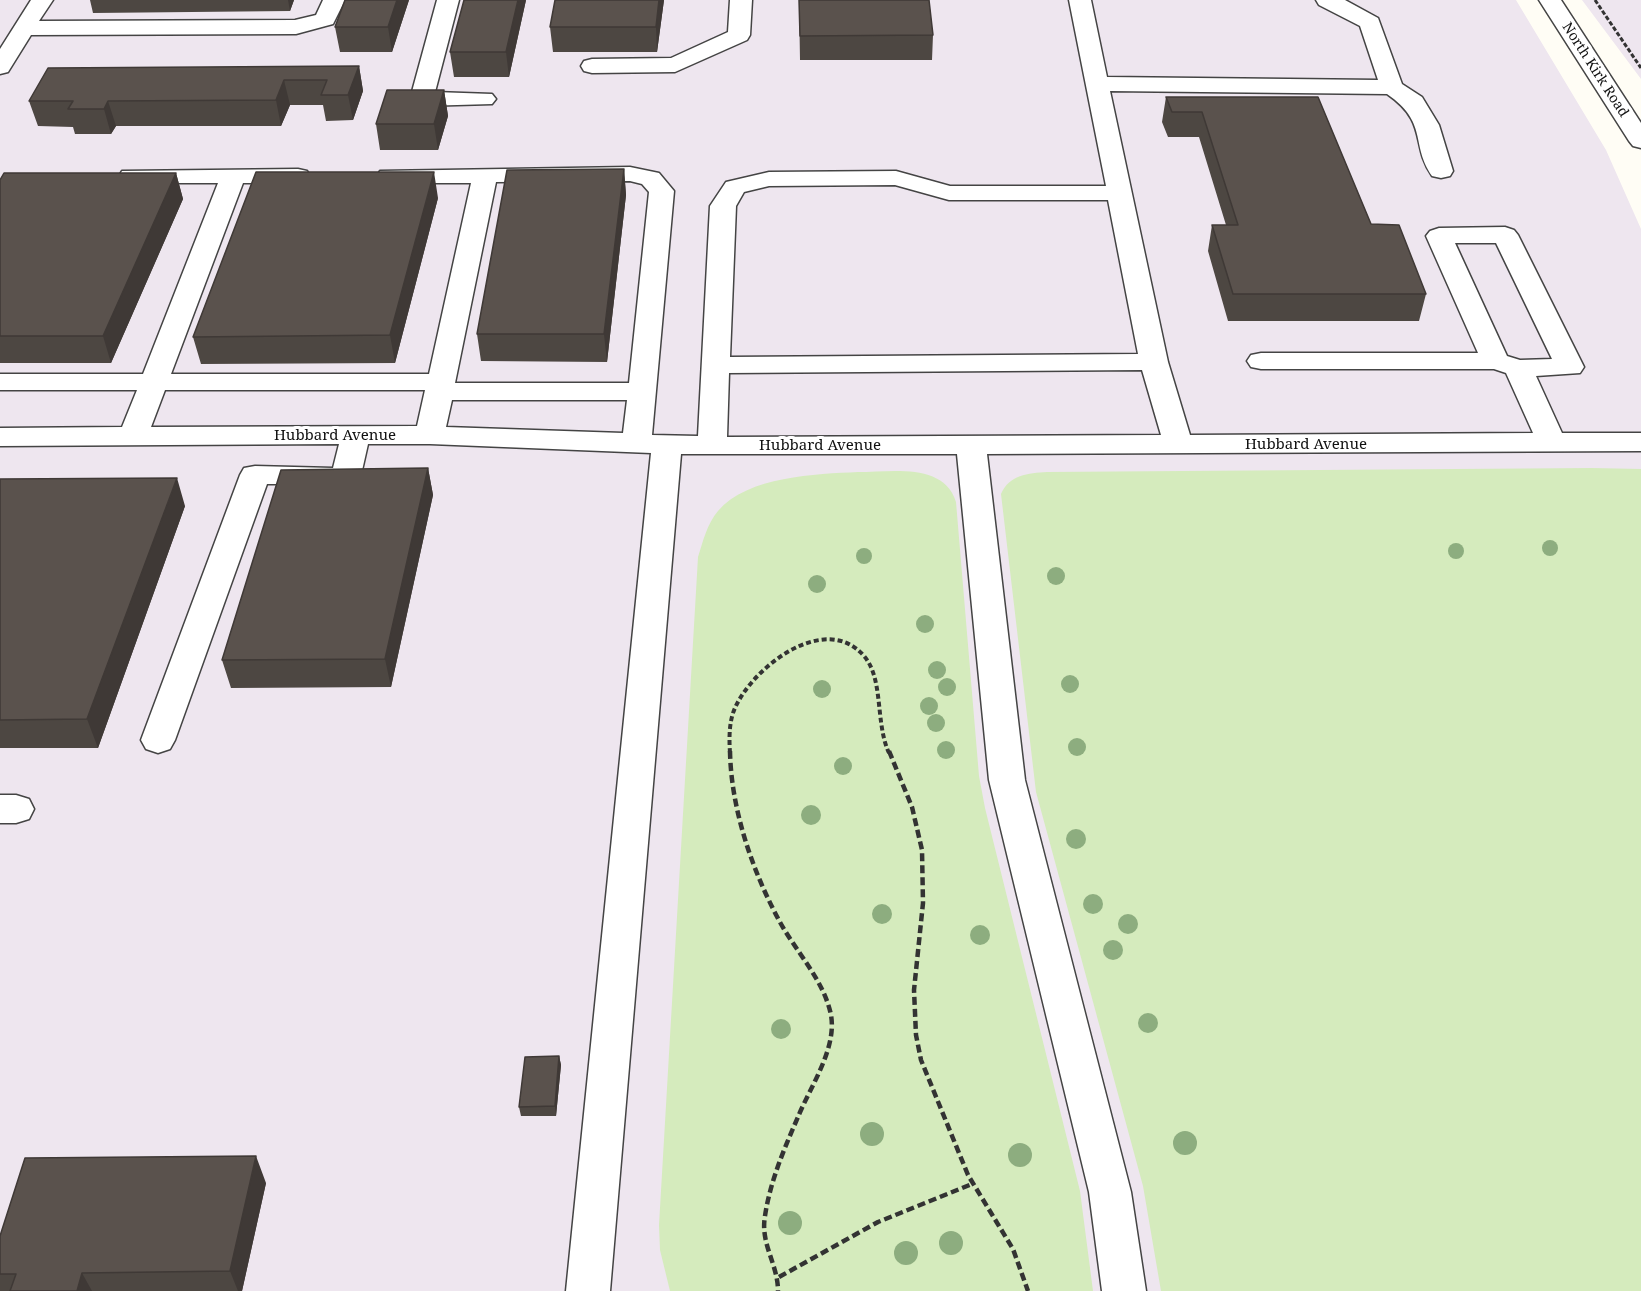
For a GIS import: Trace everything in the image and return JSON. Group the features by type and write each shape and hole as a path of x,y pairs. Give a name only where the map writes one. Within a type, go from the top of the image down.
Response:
{"street":[{"path":"0,67 42,0"},
{"path":"296,27 307,0"},
{"path":"25,28 296,27 325,19 334,0"},
{"path":"448,0 422,99 484,99"},
{"path":"592,66 675,65 739,35 741,0"},
{"path":"1080,0 1154,362 1179,446"},
{"path":"1328,0 1370,23 1392,87"},
{"name":"North Kirk Road","path":"1550,0 1641,141"},
{"path":"1097,84 1299,84 1392,87 1414,102 1427,125 1441,171"},
{"path":"365,176 630,174 650,178 662,191 642,392 652,443 588,1291"},
{"path":"430,435 485,175"},
{"path":"108,176 317,176"},
{"path":"133,436 233,176"},
{"path":"712,446 723,207 735,187 769,179 896,178 949,193 1120,193"},
{"path":"1261,361 1507,365 1570,367 1505,235 1439,236 1507,365 1552,443"},
{"path":"715,365 1154,362"},
{"path":"0,381 154,381 642,392"},
{"path":"346,475 356,435"},
{"name":"Hubbard Avenue","path":"0,437 430,435 712,446 1179,446 1641,442"},
{"path":"971,446 1007,780 1110,1192 1124,1291"},
{"path":"158,740 255,475 380,475"}],"path":[{"path":"1594,0 1641,68"},
{"path":"778,1291 779,1277 762,1241 765,1215 794,1128 827,1050 832,1029 821,988 780,921 752,857 735,789 730,734 733,713 743,693 772,662 800,644 827,640 847,644 864,654 874,668 878,720 882,738 913,806 920,834 924,878 911,1001 914,1033 931,1093 972,1184 1015,1247 1028,1291"},
{"path":"779,1277 878,1222 972,1184"}],"shaded area":[{"path":"0,0 1516,0 1606,150 1641,229 1641,1291 0,1291"},
{"path":"1582,0 1641,0 1641,79"}],"green space":[{"path":"1641,469 1641,1291 1161,1291 1143,1186 1036,792 1001,494 1004,488 1020,476 1047,472"},
{"path":"900,471 928,475 940,480 950,489 956,502 979,776 1080,1191 1093,1291 670,1291 660,1250 659,1225 698,557 714,516 731,499 747,490 784,479 858,472"}],"building":[{"path":"345,0 397,0 388,27 335,27"},
{"path":"464,0 518,0 506,52 450,52"},
{"path":"555,0 659,0 656,27 550,27"},
{"path":"799,0 929,0 933,35 800,36"},
{"path":"359,66 348,95 321,95 327,80 284,80 276,100 108,101 104,109 68,109 73,101 29,101 48,68"},
{"path":"387,90 444,90 434,124 376,124"},
{"path":"1166,97 1318,97 1371,224 1399,225 1426,294 1233,294 1212,225 1238,225 1202,112 1172,112"},
{"path":"624,169 604,334 477,334 507,170"},
{"path":"256,172 434,172 390,335 193,337"},
{"path":"4,173 176,173 103,336 0,336 0,180"},
{"path":"428,468 385,659 222,660 281,470"},
{"path":"177,478 87,719 0,720 0,479"},
{"path":"559,1056 555,1106 519,1107 525,1057"},
{"path":"256,1156 230,1271 82,1273 77,1291 10,1291 16,1274 0,1274 0,1236 25,1158"}]}
